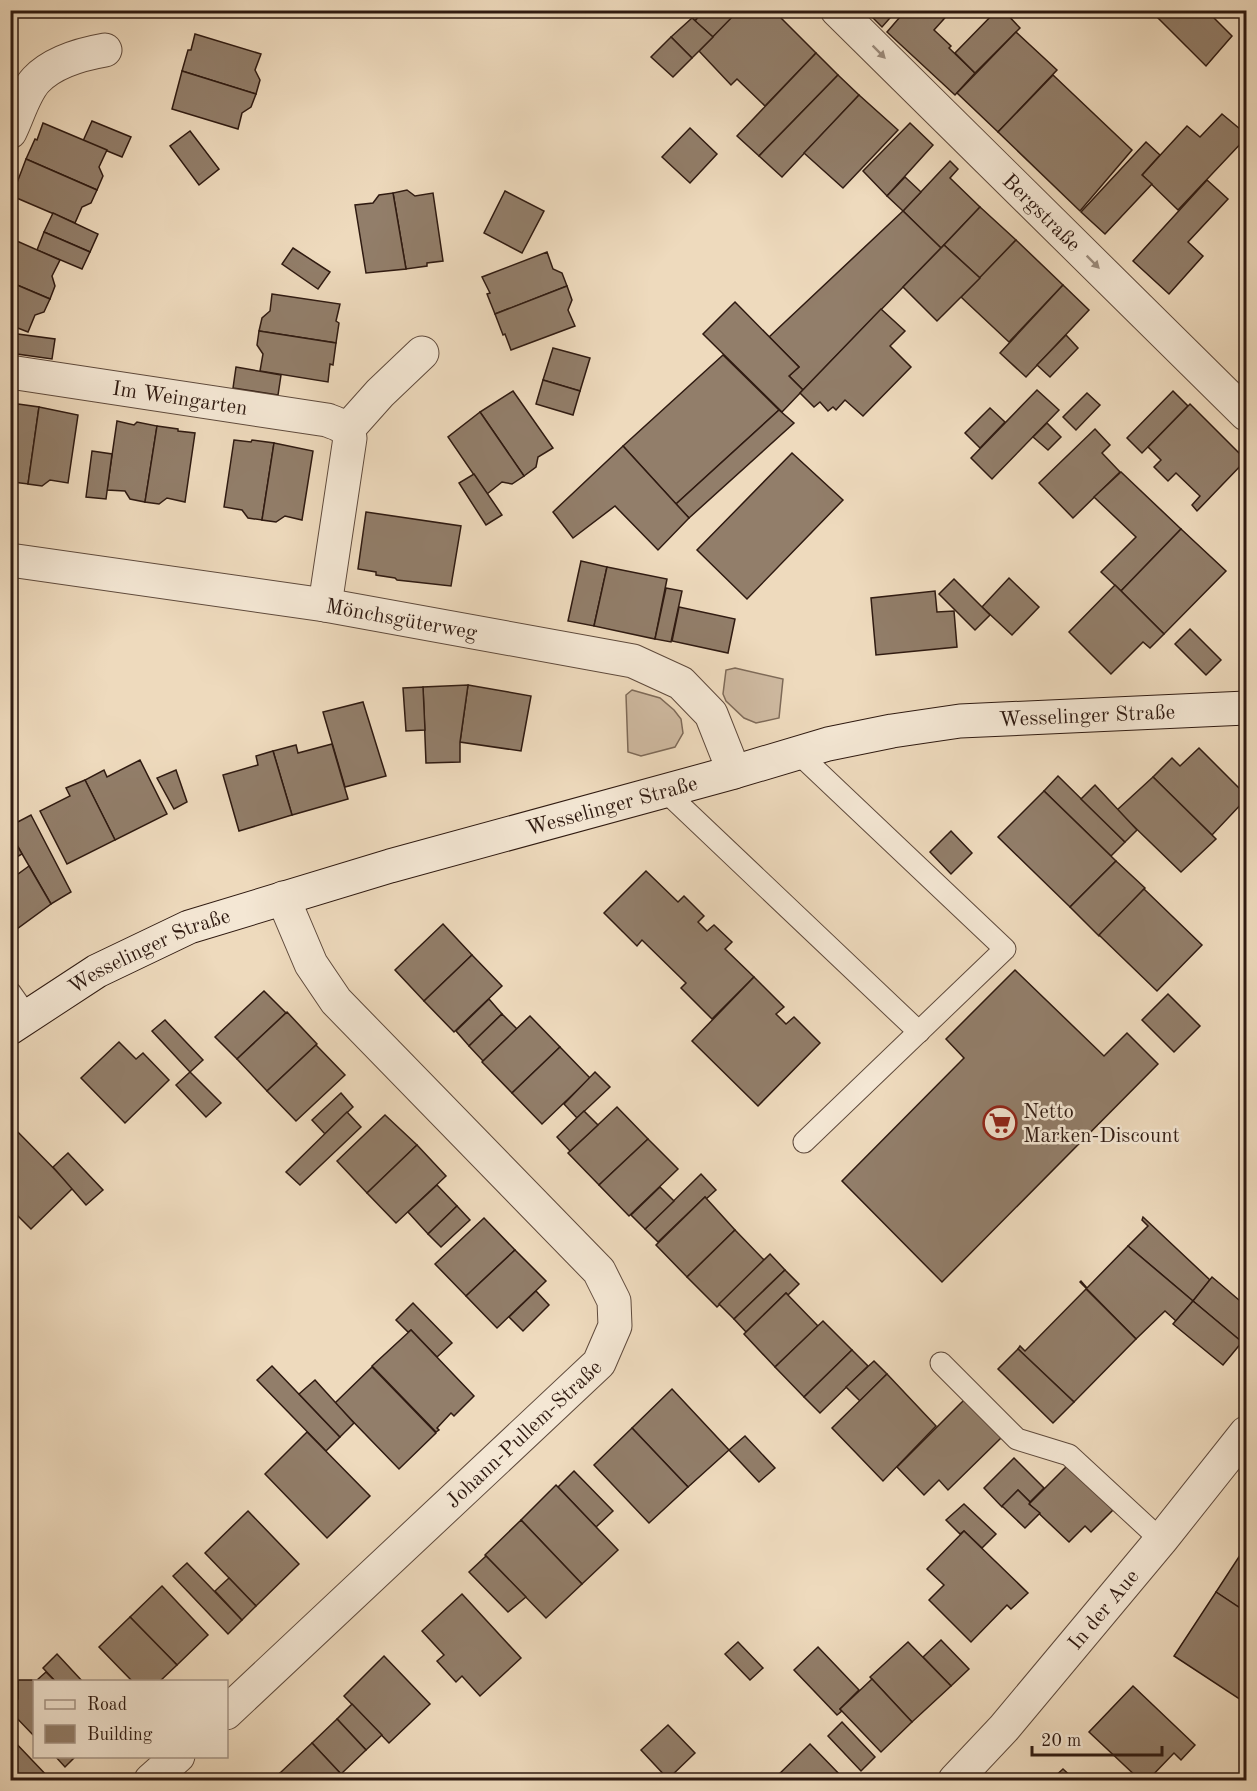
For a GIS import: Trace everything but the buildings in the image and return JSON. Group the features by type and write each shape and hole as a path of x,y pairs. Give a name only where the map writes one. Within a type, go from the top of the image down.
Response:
{"street":[{"name":"Bergstraße","path":"837,10 1246,414"},
{"path":"10,132 36,80 79,55 105,50"},
{"path":"325,605 350,438 347,430 380,393 422,353"},
{"name":"Im Weingarten","path":"10,372 327,420 347,430"},
{"name":"Mönchsgüterweg","path":"10,560 325,605 633,661 681,682 711,714 734,772"},
{"name":"Wesselinger Straße","path":"16,1012 189,927 402,863 828,744 960,720 1246,708"},
{"name":"Johann-Pullem-Straße","path":"228,1711 599,1363 615,1326 614,1301 599,1271 336,1001 311,964 283,898"},
{"name":"In der Aue","path":"955,1780 1004,1728 1161,1540 1246,1433"},
{"path":"151,1780 176,1758"}],"lane":[{"path":"798,753 1005,949 804,1142"},
{"path":"665,791 919,1032"},
{"path":"940,1363 1017,1439 1069,1455 1161,1540"}],"shaded area":[{"path":"735,668 783,679 779,718 756,723 744,718 726,701 723,694 726,670"},
{"path":"632,690 660,698 681,719 683,733 675,747 641,756 628,752 626,695"}],"place":[{"name":"Netto Marken-Discount","path":"1000,1123"}]}
